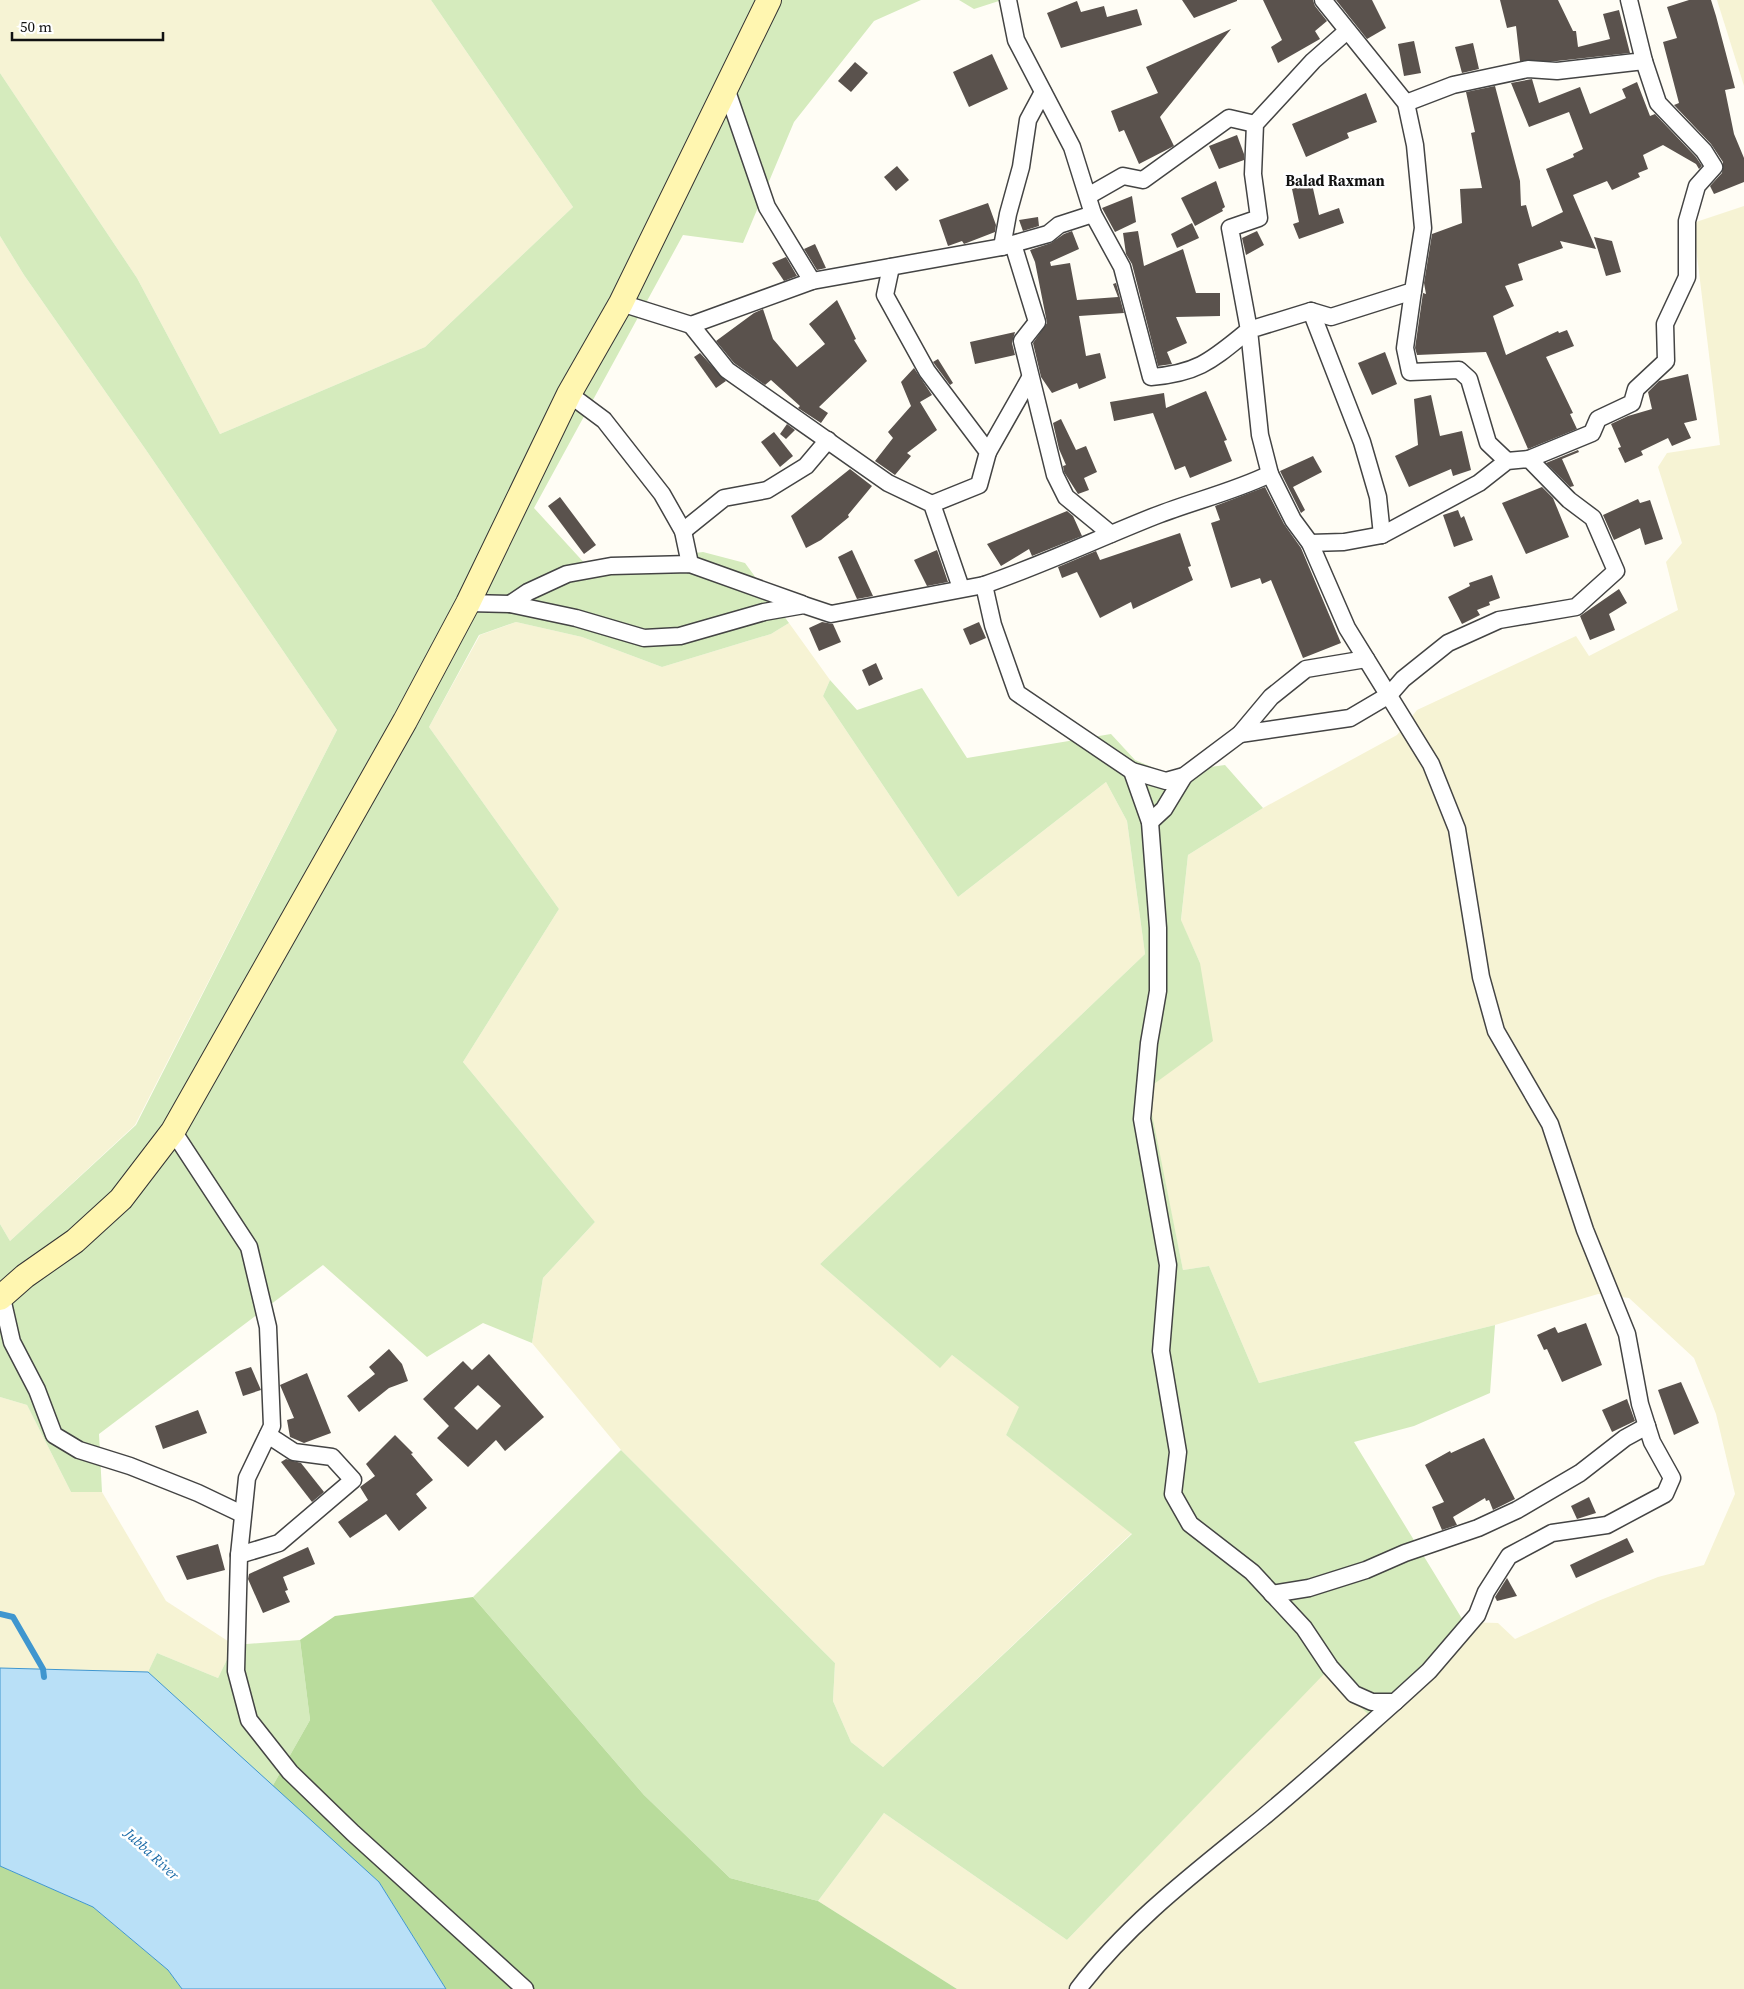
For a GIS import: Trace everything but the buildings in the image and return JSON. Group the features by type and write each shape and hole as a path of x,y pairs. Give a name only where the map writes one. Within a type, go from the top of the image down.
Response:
{"street":[{"path":"242,1514 198,1492 130,1466 78,1450 54,1435 36,1390 12,1342 1,1298 25,1276 75,1241 121,1199 173,1131 401,730 468,603 569,394 621,303 768,0"},
{"path":"1008,0 1016,40 1072,147 1093,214 1122,267 1151,377 1174,375 1206,364 1249,330 1312,311 1331,317 1413,291"},
{"path":"1323,0 1406,103 1415,145 1423,228 1405,348 1410,372 1459,370 1469,379 1488,443 1507,460"},
{"path":"1310,543 1344,542 1382,535 1479,483 1507,460 1529,460 1592,433 1598,419 1632,403 1636,389 1666,361 1665,324 1687,277 1687,222 1697,186 1714,167 1704,151 1658,103 1644,61 1629,0"},
{"path":"1078,1989 1100,1961 1174,1890 1280,1804 1429,1671 1477,1616 1486,1592 1509,1556 1552,1533 1607,1525 1665,1494 1672,1478 1652,1442 1640,1404 1627,1334 1585,1230 1550,1124 1496,1031 1482,977 1457,829 1431,764 1347,628 1310,543 1293,520 1270,474 1260,435 1254,395 1249,330 1230,228 1259,218 1252,174 1256,124 1313,61 1347,31"},
{"path":"1406,103 1453,85 1528,69 1557,71 1644,61"},
{"path":"726,88 767,207 812,281"},
{"path":"1043,92 1028,120 1021,167 1008,214 1007,245 1037,322 1022,342 1055,475 1066,497 1111,534"},
{"path":"1088,196 1123,176 1143,180 1229,118 1256,124"},
{"path":"691,325 812,281 891,268 1007,245 1048,234 1059,225 1093,214"},
{"path":"891,268 885,295 927,371 988,452"},
{"path":"621,303 691,325 727,370 888,483 932,504 961,588"},
{"path":"1312,311 1362,442 1378,497 1382,535"},
{"path":"932,504 979,485 988,452 1030,378"},
{"path":"569,394 604,420 662,494 683,531 690,564"},
{"path":"683,531 724,498 767,490 806,466 828,440"},
{"path":"1240,734 1350,718 1389,695 1403,679 1448,643 1499,620 1576,607 1616,571 1593,518 1568,500 1529,460"},
{"path":"510,604 528,592 567,574 611,566 690,564 830,614 984,584 1035,567 1157,515 1250,483 1270,474"},
{"path":"984,584 993,625 1017,693 1132,771 1166,781 1184,776 1240,734 1271,697 1306,669 1366,659"},
{"path":"468,603 510,604 576,618 644,638 680,636 764,612 804,605"},
{"path":"1132,771 1150,822 1158,928 1158,991 1149,1044 1142,1119 1168,1265 1161,1351 1178,1452 1173,1494 1190,1524 1252,1572 1304,1628 1330,1667 1354,1694 1372,1702 1395,1702"},
{"path":"1150,822 1164,809 1184,776"},
{"path":"173,1131 219,1198 249,1247 268,1327 272,1426 248,1478 242,1514 239,1555 236,1671 249,1720 290,1772 353,1833 525,1989"},
{"path":"1272,1594 1310,1588 1478,1528 1517,1510 1564,1482 1625,1438 1647,1426"},
{"path":"239,1555 279,1544 353,1480 332,1458 294,1452 268,1435"}],"shaded area":[{"path":"0,0 431,0 573,207 425,347 220,434 137,278 0,73"},
{"path":"1717,0 1744,0 1744,86"},
{"path":"1744,206 1744,1989 957,1989 818,1901 884,1813 1067,1940 1325,1672 1464,1622 1498,1623 1515,1639 1598,1601 1658,1577 1704,1565 1735,1494 1716,1414 1694,1358 1629,1298 1598,1294 1495,1325 1259,1383 1209,1266 1183,1270 1146,1089 1200,963 1181,921 1188,855 1263,808 1397,735 1417,710 1576,636 1589,656 1678,610 1666,562 1682,543 1658,467 1667,453 1720,445 1693,223"},
{"path":"0,236 24,275 337,730 135,1125 10,1241 0,1224"},
{"path":"516,622 582,637 662,667 771,634 789,623 830,680 823,696 958,897 1106,782 1127,821 1145,954 820,1264 939,1367 952,1355 1020,1407 1006,1435 1132,1533 883,1767 851,1742 833,1701 835,1663 621,1450 532,1343 543,1278 595,1222 463,1062 559,909 429,727 480,635"},
{"path":"0,1397 27,1405 71,1492 102,1492 166,1601 234,1645 218,1678 157,1653 148,1672 0,1668"}],"green space":[{"path":"431,0 921,0 874,21 794,122 743,243 683,235 534,508 588,567 703,552 745,563 789,623 771,634 662,667 582,637 516,622 479,635 429,727 559,909 463,1062 595,1222 543,1278 532,1343 483,1323 427,1357 323,1265 99,1434 102,1492 71,1492 27,1405 0,1397 0,1224 10,1241 136,1125 337,730 24,275 0,236 0,73 137,278 220,434 425,347 573,207"},
{"path":"959,0 1002,0 974,9"},
{"path":"830,680 857,710 922,688 967,758 1111,734 1135,760 1166,773 1225,765 1263,808 1188,855 1181,920 1200,963 1213,1041 1147,1089 1183,1270 1209,1266 1259,1383 1495,1325 1490,1393 1414,1426 1354,1442 1464,1622 1371,1717 1325,1673 1067,1940 884,1813 818,1901 730,1878 644,1795 473,1597 621,1450 835,1663 833,1701 851,1742 883,1767 1132,1534 1006,1435 1019,1407 952,1355 940,1368 820,1264 1145,954 1127,821 1106,782 958,897 823,696"},
{"path":"473,1597 644,1795 730,1878 818,1901 957,1989 446,1989 379,1882 272,1787 310,1720 300,1640 335,1616"},
{"path":"300,1640 310,1720 272,1787 148,1672 157,1653 218,1678 234,1645"},
{"path":"0,1866 93,1907 168,1970 182,1989 0,1989"}],"water":[{"name":"Jubba River","path":"0,1668 148,1672 379,1882 446,1989 182,1989 168,1970 93,1907 0,1866"}],"waterway":[{"path":"0,1614 13,1617 43,1669 44,1677"}],"district":[{"name":"Balad Raxman","path":"1335,181"}]}
